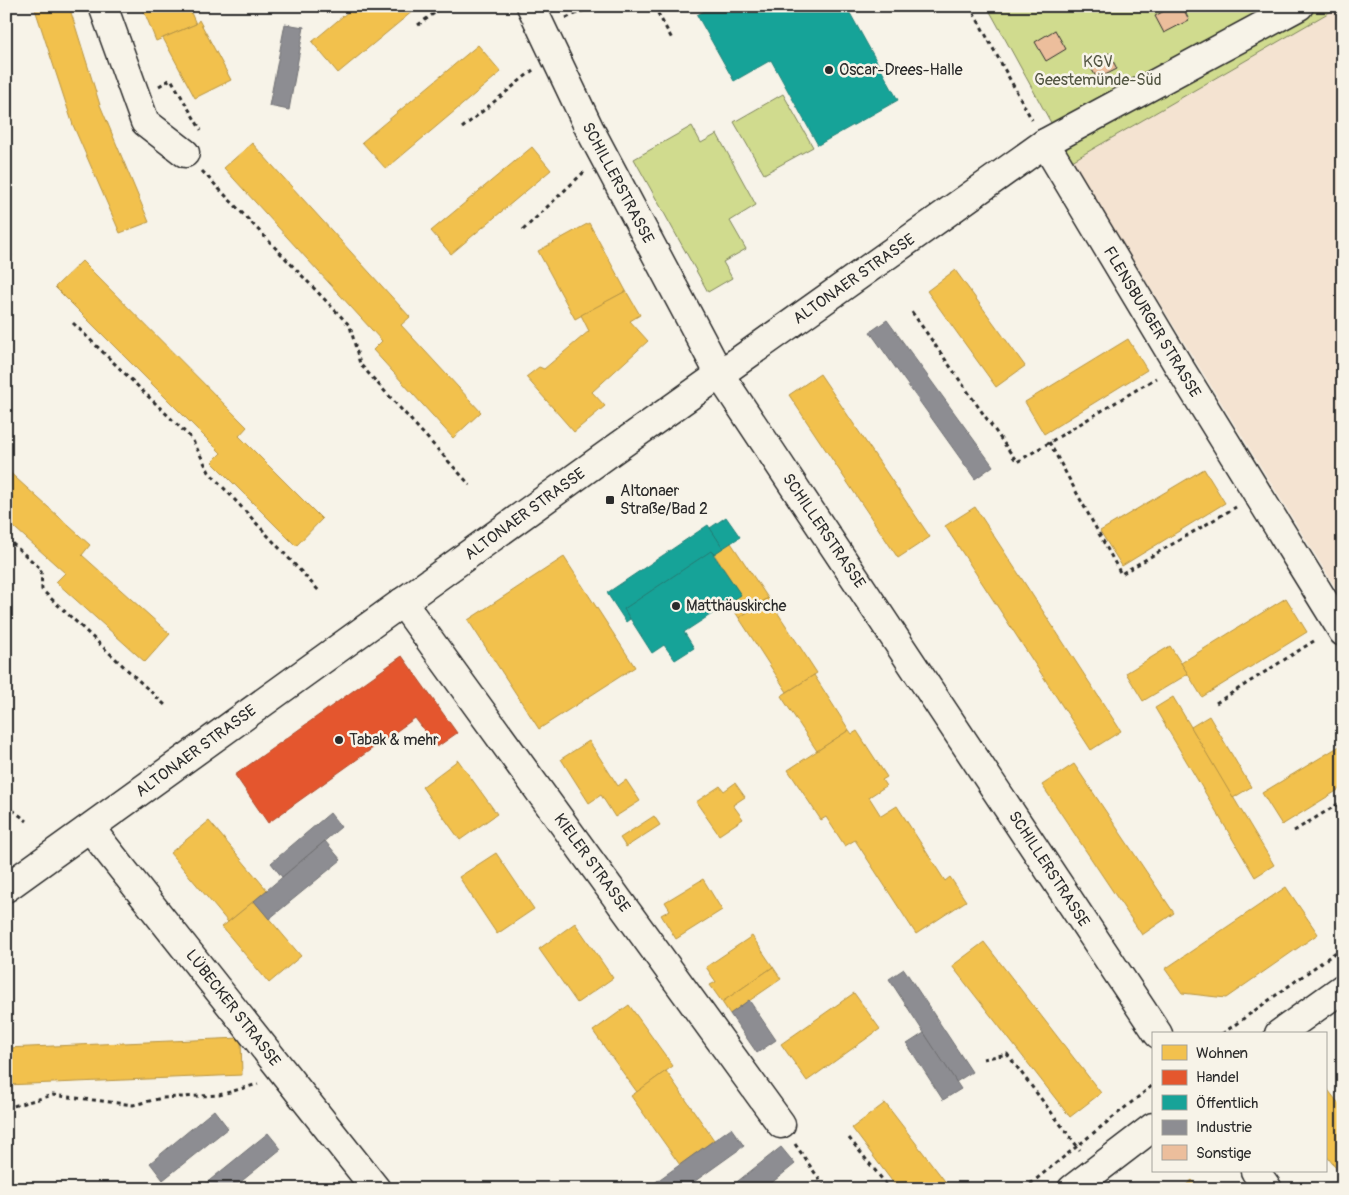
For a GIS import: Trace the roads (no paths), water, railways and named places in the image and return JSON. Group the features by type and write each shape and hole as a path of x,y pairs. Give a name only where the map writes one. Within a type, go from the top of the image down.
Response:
{"street":[{"path":"103,6 145,122 185,153"},
{"name":"SCHILLERSTRASSE","path":"531,6 603,154 720,375 1157,1032"},
{"name":"ALTONAER STRASSE","path":"6,888 402,602 1045,144 1299,6"},
{"name":"FLENSBURGER STRASSE","path":"1045,144 1178,365 1341,629"},
{"name":"KIELER STRASSE","path":"402,602 781,1124"},
{"name":"LÜBECKER STRASSE","path":"90,828 376,1189"},
{"path":"1282,1032 1343,988"},
{"path":"1072,1189 1152,1128"},
{"path":"1256,1172 1268,1189"}],"place":[{"name":"Oscar-Drees-Halle","path":"829,70"},
{"name":"Altonaer Straße/Bad 2","path":"610,500"},
{"name":"Matthäuskirche","path":"676,606"},
{"name":"Tabak & mehr","path":"339,740"}],"park label":[{"name":"KGV Geestemünde-Süd","path":"1098,71"}]}
